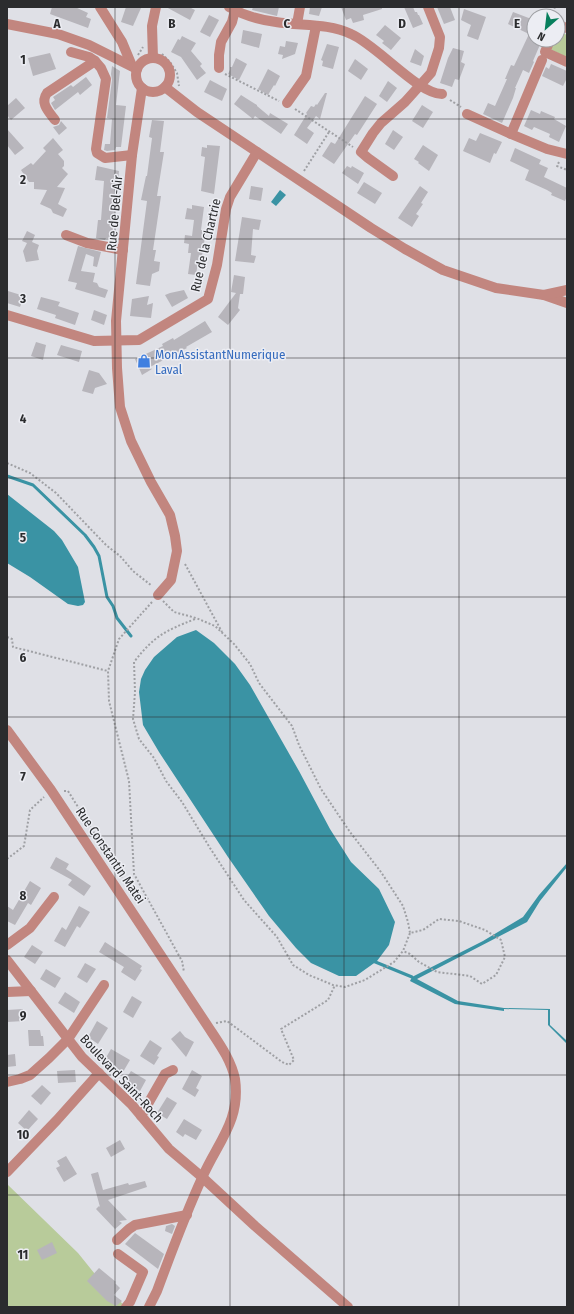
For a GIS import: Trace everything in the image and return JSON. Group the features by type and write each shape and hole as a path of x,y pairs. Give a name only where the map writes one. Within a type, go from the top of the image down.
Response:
{"street":[{"path":"100,7 122,42 134,68 136,79 142,88 154,92 162,90 170,78 168,69 162,61 153,58 145,60 134,68"},
{"path":"153,58 152,26 156,7"},
{"path":"297,24 300,7"},
{"path":"393,176 362,152 373,133 381,123 405,102 431,73 439,48 440,37 428,7"},
{"path":"219,68 221,42 232,22 232,9 275,22 327,27 350,33 364,40 420,86 436,94 442,94"},
{"path":"7,24 58,34 89,45 134,68"},
{"path":"287,103 306,76 316,26"},
{"path":"547,48 545,52 567,62"},
{"path":"71,52 89,57 95,61 101,68 106,79 96,149 97,153 105,158 132,155"},
{"path":"511,134 542,60"},
{"path":"55,120 46,108 44,102 44,98 47,93 95,61"},
{"path":"165,87 197,112 298,179 406,249 443,270 496,288 544,295 567,303"},
{"name":"Rue de Bel-Air","path":"142,88 132,155 116,321 120,407 131,441 151,482 170,515 178,550"},
{"path":"467,114 547,149 567,154"},
{"name":"Rue de la Chartrie","path":"7,316 94,341 138,340 208,299 217,265 226,209 230,197 257,152"},
{"path":"66,235 87,243 123,250"},
{"path":"544,295 567,290"},
{"path":"158,595 171,580 178,550"},
{"name":"Rue Constantin Matei","path":"7,730 51,790 208,1025 230,1062 234,1078 235,1102 231,1123 202,1177 157,1291 149,1307"},
{"path":"7,945 30,928 54,897"},
{"name":"Boulevard Saint-Roch","path":"7,960 82,1057 141,1116 169,1149 348,1307"},
{"path":"7,1082 20,1080 30,1075 68,1039 104,985"},
{"path":"7,992 31,991"},
{"path":"141,1116 165,1074 174,1070"},
{"path":"7,1172 57,1120 98,1072"},
{"path":"117,1240 135,1225 187,1215"},
{"path":"118,1254 142,1272 130,1302 126,1307"}],"path":[{"path":"127,55 138,56 143,46 159,47 162,55 170,62 176,73 180,88"},
{"path":"442,94 458,104 467,114"},
{"path":"298,179 329,132"},
{"path":"7,463 30,472 56,493 106,545 120,556 134,571 151,584 158,595 174,612 196,618 215,626 234,644 250,664 259,683 292,726 299,746 321,789 350,832 381,872 403,906 410,933 403,951 394,962 365,980 345,987 335,985 309,975 293,965 277,937 244,900 182,802 166,781 154,758 139,739 133,719 135,692 134,662 152,641 168,630 196,618"},
{"path":"178,550 224,634"},
{"path":"158,595 119,639 108,671 109,701 129,781 134,874 182,961 185,978"},
{"path":"7,637 12,639 13,647 108,671"},
{"path":"7,859 24,846 30,810 51,790"},
{"path":"403,951 437,972 470,976 482,984 496,975 505,957 501,940 485,930 459,921 440,919 423,930 410,933"},
{"path":"208,1025 227,1021 282,1062 289,1065 294,1060 281,1029 328,1000 335,985"}],"green space":[{"path":"566,35 567,35 567,57 547,48 566,48"},
{"path":"7,1184 78,1253 107,1289 126,1307 7,1307"}],"water":[{"path":"280,190 286,195 276,206 271,202"},
{"path":"7,494 54,531 62,540 78,567 85,602 83,605 78,606 68,604 30,577 7,563"},
{"path":"196,630 214,643 235,664 250,685 330,829 351,862 379,889 395,922 389,945 377,961 356,976 339,976 311,963 296,948 269,916 228,857 143,725 139,692 141,679 145,670 154,657 177,637"},
{"path":"567,863 567,867 540,901 527,922 417,979 458,1001 504,1008 550,1009 550,1025 567,1041 567,1044 548,1025 548,1010 504,1009 504,1011 455,1004 410,981 412,977 483,941 523,917 539,895"}],"building":[{"path":"52,7 75,7 88,13 86,17 91,19 88,28 50,14"},
{"path":"126,7 141,8 133,26 121,22"},
{"path":"166,7 189,7 195,10 190,20"},
{"path":"253,7 279,7 277,16 252,10"},
{"path":"310,7 322,7 319,16 309,14"},
{"path":"341,7 382,7 382,9 363,15 364,20 353,23 351,18 346,20"},
{"path":"404,7 413,7 423,24 413,28"},
{"path":"437,7 450,7 455,20 444,24"},
{"path":"464,9 486,17 478,40 467,36 471,25 461,20"},
{"path":"513,12 526,17 526,33 508,24"},
{"path":"209,15 219,20 210,37 200,32"},
{"path":"385,25 401,38 391,50 382,43 384,41 376,35"},
{"path":"243,30 262,34 259,48 241,43"},
{"path":"182,36 196,43 191,51 202,64 200,66 206,73 197,80 181,57 171,52 178,39 180,40"},
{"path":"526,40 526,48 539,48 529,73 523,70 502,123 483,114 488,103 495,106 507,79 505,79 511,65 514,66"},
{"path":"286,41 298,43 295,54 282,59 283,55 278,54 280,46 285,47"},
{"path":"327,44 339,47 333,69 322,66 323,61 321,60"},
{"path":"453,48 464,51 461,62 465,64 459,80 455,79 452,87 440,83 448,58"},
{"path":"415,49 424,56 421,66 410,62"},
{"path":"50,53 56,69 33,76 28,58"},
{"path":"236,58 247,64 239,80 228,74 230,67 232,67"},
{"path":"355,59 368,69 361,80 348,71"},
{"path":"551,64 567,71 567,78 563,86 542,76 546,67 549,69"},
{"path":"112,66 120,71 116,105 126,106 121,147 116,147 115,150 107,151 104,150 105,144 110,144 112,119 107,118 112,80"},
{"path":"268,69 280,76 268,95 258,89"},
{"path":"86,77 92,85 80,95 78,92 55,110 51,103 55,100 53,97 71,85 73,87"},
{"path":"210,80 227,89 222,101 204,92"},
{"path":"388,81 397,88 387,102 379,96"},
{"path":"325,93 327,93 320,119 316,116 307,128 314,133 307,144 294,135 311,106 314,107 316,104 317,105"},
{"path":"241,95 257,105 269,116 270,113 288,124 281,134 255,116 253,119 234,104"},
{"path":"365,96 377,104 357,135 355,134 334,164 322,156 331,142 335,144"},
{"path":"16,98 25,108 11,120 7,115 7,106"},
{"path":"422,105 433,112 423,128 412,121"},
{"path":"531,110 540,114 541,111 555,117 554,119 566,126 559,142 549,137 550,134 534,127 532,130 524,126"},
{"path":"152,120 164,121 160,152 164,152 157,196 161,196 153,250 156,250 154,261 160,262 159,271 152,274 150,286 136,284 147,201 141,200 147,176 152,138 149,137"},
{"path":"61,121 67,128 59,135 53,127 59,125"},
{"path":"7,129 24,148 15,155 7,145"},
{"path":"393,130 403,137 394,150 385,144"},
{"path":"480,133 502,142 496,154 494,153 490,163 463,151 469,138 476,141"},
{"path":"53,138 63,150 58,154 64,161 64,166 62,168 68,174 57,187 65,188 58,204 67,209 63,217 53,213 51,209 40,204 47,190 34,189 34,182 29,182 21,170 31,163 33,165 46,151 43,148"},
{"path":"207,145 220,146 214,194 201,191 205,157 201,156 202,147 207,148"},
{"path":"423,145 438,155 429,171 414,159"},
{"path":"515,148 541,160 539,164 548,168 544,177 567,188 567,196 565,201 551,195 552,193 547,190 525,180 529,170 510,161"},
{"path":"97,166 119,171 112,238 106,238 105,240 96,238 98,220 101,220 104,181 95,180"},
{"path":"347,166 351,168 352,166 364,173 358,184 342,173"},
{"path":"364,182 382,193 375,204 357,193"},
{"path":"251,186 263,188 261,201 249,199"},
{"path":"420,186 428,192 421,203 423,204 416,214 419,216 412,227 398,218"},
{"path":"192,205 204,207 201,230 206,231 202,256 199,255 196,275 188,274 191,253 188,253 189,244 184,243 185,235 192,236 194,220 185,219 187,208 192,209"},
{"path":"242,217 261,220 259,230 253,229 251,255 256,256 254,263 235,261"},
{"path":"27,231 35,235 32,242 39,245 37,251 39,260 26,262 23,251 27,243 22,241"},
{"path":"78,246 101,252 97,267 93,266 94,257 86,254 81,271 95,273 93,282 97,283 99,287 108,290 105,298 75,289 77,283 68,281"},
{"path":"234,275 245,277 243,294 240,294 238,308 240,310 228,325 218,317 236,293 231,292"},
{"path":"184,290 188,298 172,307 165,295"},
{"path":"8,291 24,296 20,307 7,303"},
{"path":"149,296 147,305 153,303 151,318 130,316 132,299"},
{"path":"41,297 60,302 58,306 79,313 75,325 55,318 56,315 37,309"},
{"path":"94,310 107,315 104,325 91,320"},
{"path":"205,321 212,332 186,347 187,348 150,367 152,369 142,375 135,359 163,346 162,344 173,338 174,340"},
{"path":"36,342 46,345 43,360 31,356"},
{"path":"61,345 82,351 79,362 57,355"},
{"path":"89,370 99,373 107,384 95,388 93,394 82,391"},
{"path":"56,857 69,864 66,869 91,886 84,896 68,885 72,880 50,868"},
{"path":"30,881 41,888 31,905 28,903 15,925 7,921 7,906 13,910"},
{"path":"79,906 90,912 80,928 77,926 65,947 54,941 62,927 66,930"},
{"path":"105,942 142,966 140,969 142,970 135,981 121,972 124,967 99,952"},
{"path":"32,945 43,952 35,964 24,957"},
{"path":"85,963 96,969 87,983 77,977"},
{"path":"46,969 61,978 55,988 40,979"},
{"path":"65,992 80,1002 74,1013 58,1003"},
{"path":"132,996 142,1002 133,1018 123,1012"},
{"path":"23,1009 24,1021 7,1022 7,1010"},
{"path":"97,1021 108,1028 98,1044 88,1037"},
{"path":"28,1030 40,1030 41,1036 43,1036 44,1046 29,1046"},
{"path":"180,1031 185,1037 194,1042 186,1057 171,1039"},
{"path":"150,1040 162,1048 154,1065 140,1056"},
{"path":"111,1049 130,1060 123,1072 104,1061"},
{"path":"15,1054 16,1066 7,1067 7,1055"},
{"path":"75,1070 76,1082 58,1083 57,1071"},
{"path":"192,1070 202,1076 196,1088 199,1090 195,1097 182,1089"},
{"path":"131,1071 146,1080 140,1091 124,1082"},
{"path":"42,1085 51,1093 41,1105 31,1096"},
{"path":"167,1097 177,1103 167,1119 157,1113"},
{"path":"29,1110 38,1119 27,1131 18,1123"},
{"path":"184,1119 202,1130 196,1140 185,1134 183,1137 176,1132"},
{"path":"120,1140 125,1149 111,1157 106,1148"},
{"path":"66,1156 77,1174 64,1182 56,1168 60,1166 57,1161"},
{"path":"98,1172 103,1190 128,1183 129,1185 145,1181 147,1187 108,1200 127,1220 119,1221 122,1223 115,1229 96,1209 99,1206 100,1207 91,1174"},
{"path":"172,1224 175,1226 172,1234 165,1231 166,1226"},
{"path":"135,1233 164,1254 158,1269 125,1244"},
{"path":"52,1242 57,1253 42,1260 37,1250"},
{"path":"99,1268 116,1282 115,1283 120,1288 114,1295 122,1301 116,1306 107,1301 87,1281"}],"waterway":[{"path":"7,476 33,485 85,535 99,556 107,597 113,606 117,618 131,636"},
{"path":"373,961 412,977"}],"place":[{"name":"MonAssistantNumerique Laval","path":"144,361"}]}
